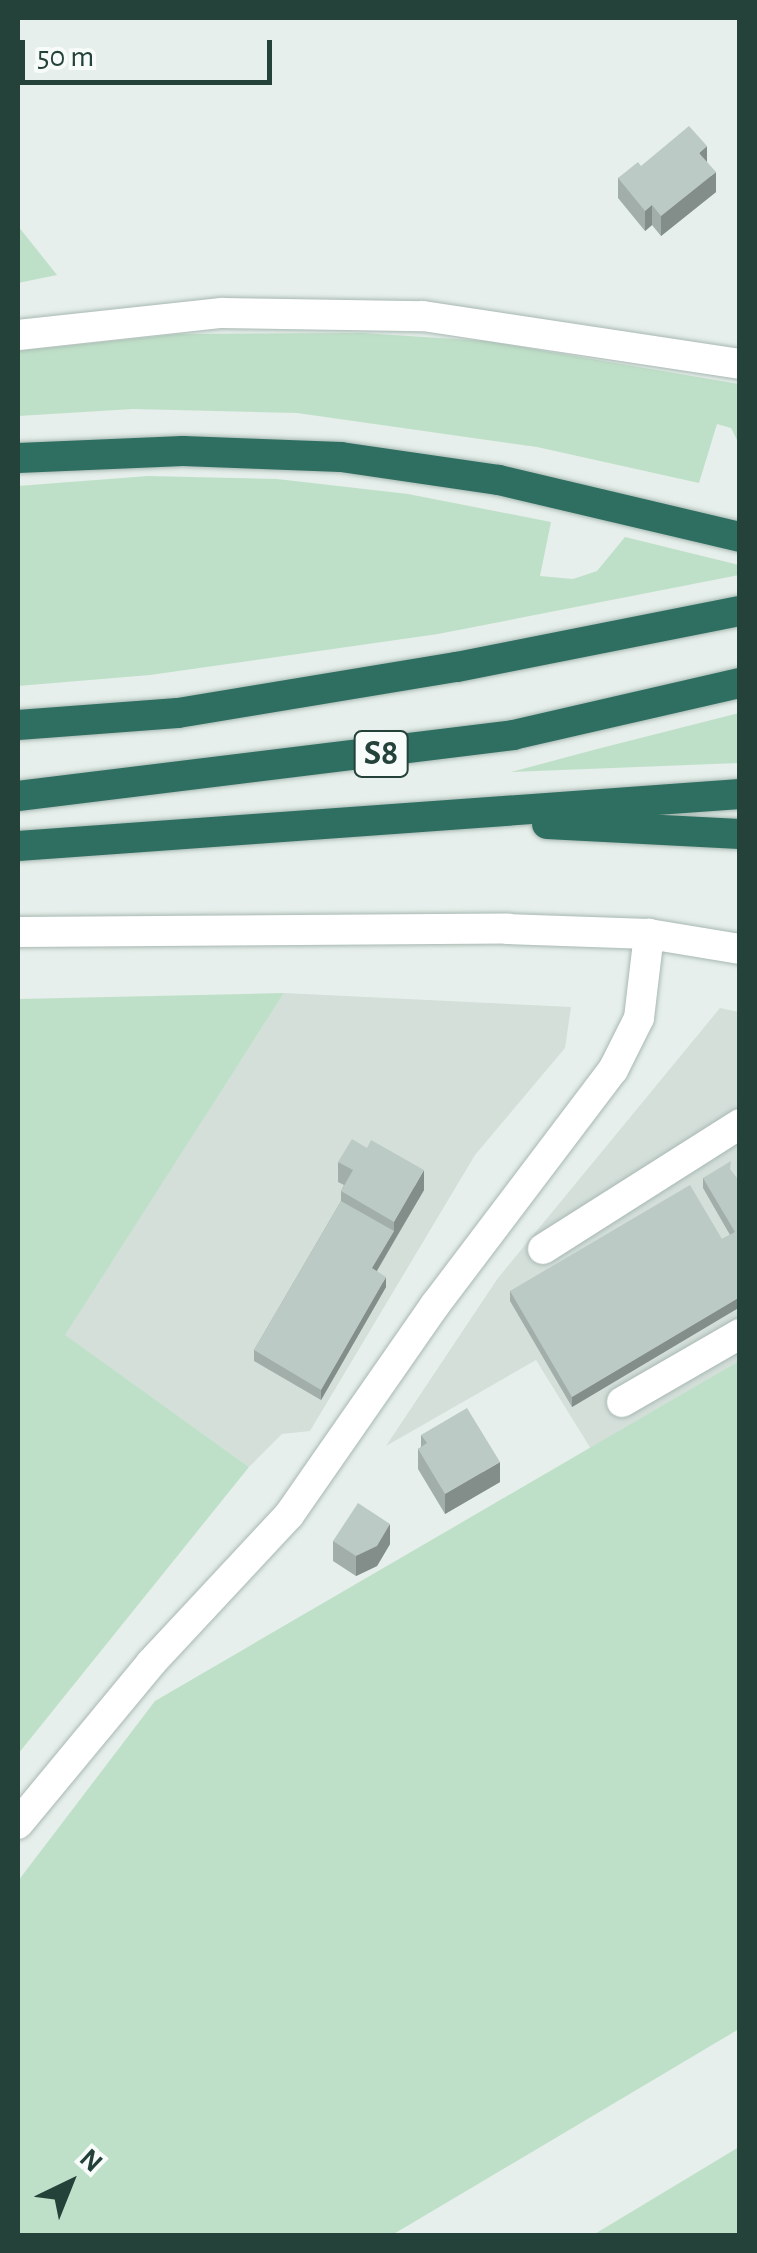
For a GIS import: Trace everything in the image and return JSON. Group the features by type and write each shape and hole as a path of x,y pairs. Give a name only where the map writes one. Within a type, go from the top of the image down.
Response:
{"highway":[{"path":"18,458 183,450 341,457 500,480 740,537"},
{"name":"S8","path":"18,725 178,712 457,668 740,611"},
{"name":"S8","path":"18,796 513,735 740,684"},
{"path":"18,846 740,794"},
{"path":"370,821 740,834"}],"street":[{"path":"18,335 222,313 423,316 740,364"},
{"path":"18,932 649,934 740,949"},
{"path":"18,1824 151,1663 289,1515 435,1305 612,1070 639,1018 649,934"},
{"path":"543,1249 740,1124"},
{"path":"622,1402 740,1334"}],"shaded area":[{"path":"284,993 571,1007 565,1048 475,1155 310,1431 282,1434 249,1467 64,1335"},
{"path":"720,1008 739,1012 739,1361 591,1449 536,1360 386,1446 498,1278"}],"green space":[{"path":"18,226 57,275 18,283"},
{"path":"362,333 486,341 739,384 739,444 731,428 717,424 699,483 537,447 297,413 133,409 18,416 18,351 178,334"},
{"path":"148,476 277,479 408,494 551,522 540,576 573,579 597,571 625,537 739,565 739,575 438,634 150,675 18,686 18,486"},
{"path":"739,713 739,763 511,772 601,748"},
{"path":"284,993 65,1335 249,1467 18,1754 18,999"},
{"path":"739,1361 739,2029 392,2235 18,2235 18,1881 155,1701"},
{"path":"739,2147 739,2235 593,2235"}],"building":[{"path":"689,126 707,146 699,153 716,172 661,216 652,205 645,211 618,178 638,162 641,166"},
{"path":"352,1139 367,1148 371,1140 424,1170 394,1222 341,1191 353,1170 338,1162"},
{"path":"731,1161 730,1169 740,1182 740,1297 572,1397 510,1291 690,1185 722,1239 735,1232 703,1178"},
{"path":"341,1201 394,1231 372,1268 386,1277 321,1390 254,1350"},
{"path":"467,1408 500,1462 445,1494 418,1449 427,1443 421,1435"},
{"path":"358,1503 390,1524 377,1546 356,1556 333,1541"}]}
